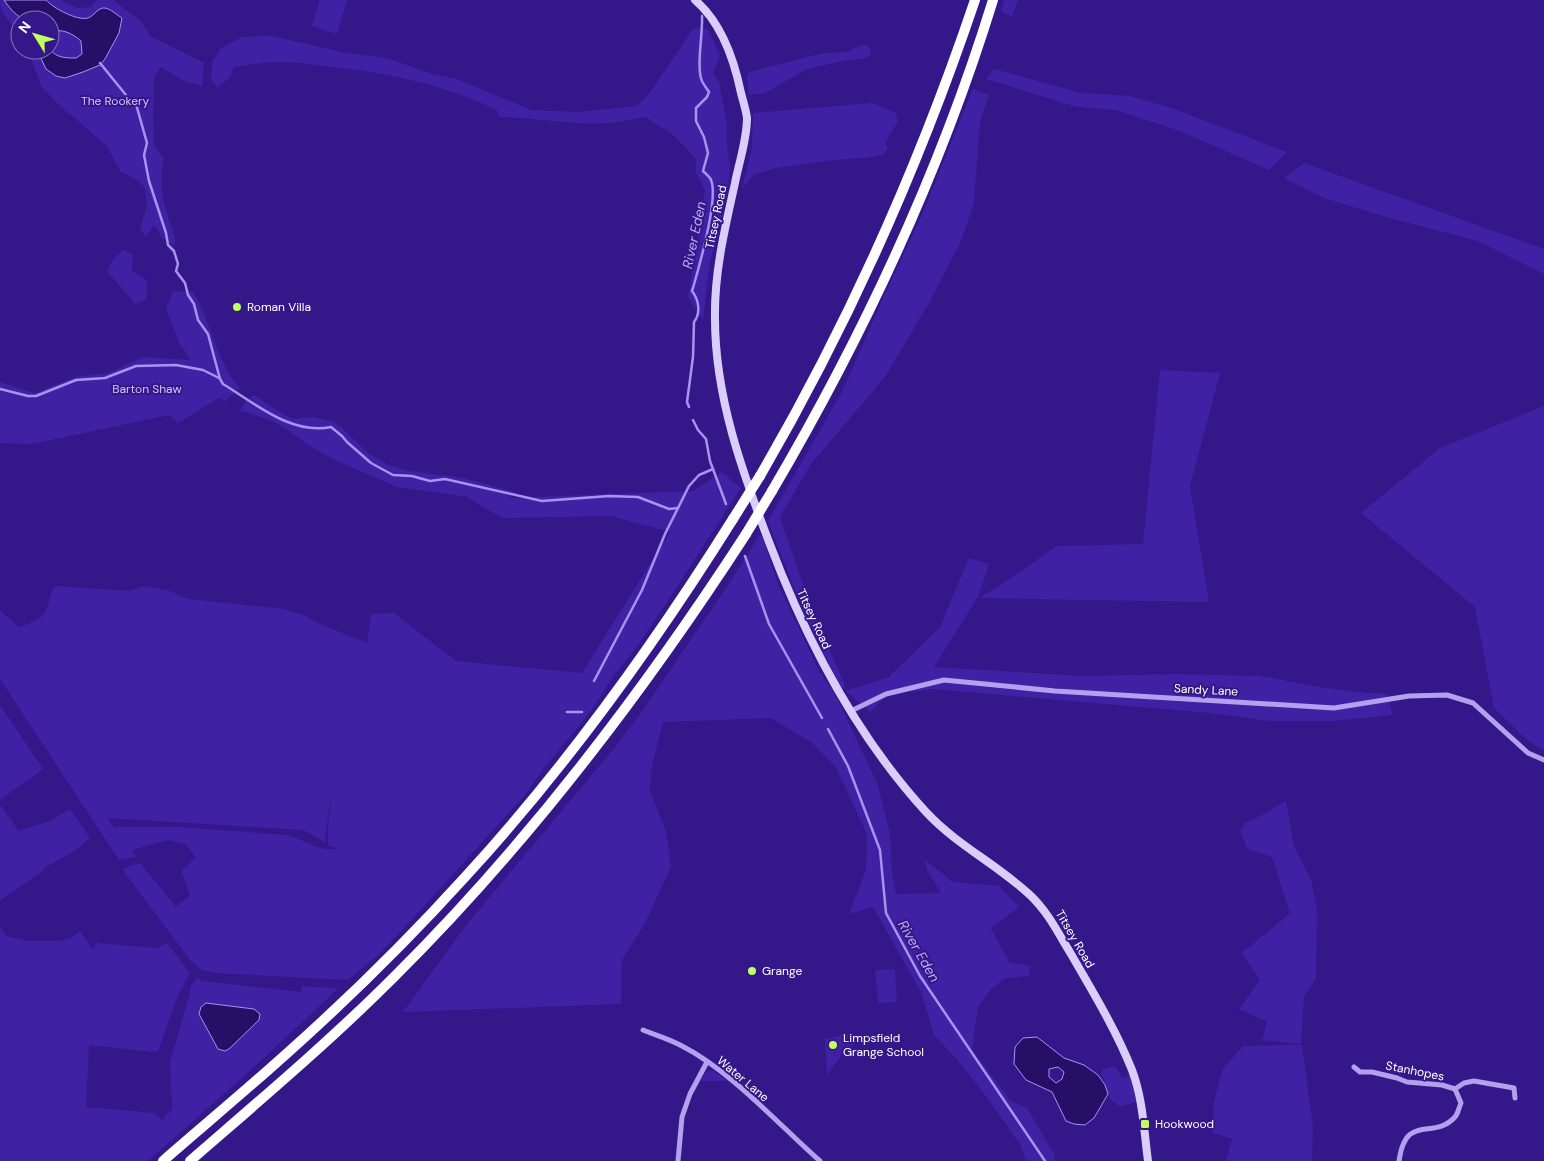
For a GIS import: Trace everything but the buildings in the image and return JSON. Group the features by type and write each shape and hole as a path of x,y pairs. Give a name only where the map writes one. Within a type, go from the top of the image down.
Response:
{"highway":[{"path":"163,1161 284,1056 348,997 436,908 488,852 588,730 670,617 760,476 829,352 870,267 939,103 974,0"},
{"path":"190,1161 276,1086 395,976 496,868 592,754 664,657 746,534 772,491 840,367 893,259 950,122 993,0"}],"main road":[{"name":"Titsey Road","path":"695,0 715,22 727,45 737,71 747,118 743,152 725,232 716,286 716,352 722,388 738,450 786,587 834,685 903,785 928,814 949,834 1002,871 1046,911 1100,1004 1132,1071 1140,1101 1148,1161"}],"street":[{"name":"Sandy Lane","path":"851,711 886,694 944,680 1055,691 1334,708 1409,696 1447,695 1474,703 1528,753 1544,760"},
{"name":"Water Lane","path":"643,1030 681,1045 707,1062 742,1089 820,1161"},
{"path":"678,1161 682,1117 690,1094 707,1062"},
{"name":"Stanhopes","path":"1354,1067 1360,1072 1372,1072 1406,1082 1442,1085 1455,1089 1461,1103 1456,1117 1443,1126 1415,1130 1404,1139 1399,1161"},
{"path":"1455,1089 1464,1083 1474,1082 1514,1088 1514,1098"}],"green space":[{"name":"The Rookery","path":"0,0 61,0 77,8 91,7 97,0 113,0 142,22 150,36 204,63 202,86 186,82 161,67 154,77 154,146 164,158 162,189 175,246 161,237 156,227 153,226 146,237 140,229 147,205 145,188 134,178 120,171 107,146 56,102 41,86 32,60 60,60 60,10 10,10 10,23 0,5"},
{"path":"320,0 347,0 337,34 312,26"},
{"path":"1004,0 1018,0 1012,17 1001,11"},
{"path":"700,27 708,30 720,55 713,73 719,82 727,124 727,146 730,165 728,191 710,262 703,321 688,297 705,190 696,173 696,159 671,133 645,117 617,122 573,123 499,117 497,110 477,101 417,81 375,73 299,63 273,62 234,67 229,78 217,88 211,78 212,62 221,48 242,37 271,36 347,53 387,58 432,74 457,79 531,110 578,112 637,106 649,94 693,29"},
{"path":"860,45 867,45 871,49 870,55 864,59 847,60 807,69 765,93 749,95 747,77 749,72 824,53 848,52"},
{"path":"994,69 1081,93 1130,96 1174,109 1287,152 1269,170 1180,131 1116,110 1077,107 986,79"},
{"path":"973,89 989,95 980,121 974,203 961,241 929,303 885,377 811,464 780,517 810,605 845,685 842,691 804,613 768,521 842,392 921,217"},
{"path":"872,103 896,113 898,122 888,137 886,144 888,148 884,154 875,157 834,160 775,168 753,175 742,189 752,147 753,113"},
{"path":"1304,163 1544,249 1544,274 1478,241 1386,217 1324,198 1284,178"},
{"path":"124,250 133,254 132,270 147,281 146,300 135,304 107,271 114,258"},
{"name":"Barton Shaw","path":"173,291 193,292 205,315 225,367 240,388 225,401 219,398 178,423 169,415 32,444 0,443 0,382 34,393 76,377 108,373 144,357 190,360 179,342 166,309"},
{"path":"1160,370 1220,373 1190,486 1209,602 979,598 1057,546 1143,544"},
{"path":"254,395 293,419 313,417 331,421 341,427 368,453 388,465 409,471 463,478 518,493 508,498 694,491 722,472 741,488 636,648 614,675 591,711 541,772 525,795 403,929 378,955 348,980 216,973 202,970 191,961 122,869 140,863 176,907 190,895 181,871 196,857 185,844 168,840 132,850 136,857 119,860 0,679 0,610 19,627 33,622 44,614 55,586 129,591 144,586 170,591 188,599 284,609 303,615 367,643 371,614 394,613 456,661 582,673 670,532 611,516 502,518 466,497 469,497 397,487 335,460 272,421 240,410 245,402","holes":["331,797 329,846 339,848 332,849 325,849 285,835 180,827 114,827 107,818 303,830 327,843 325,837"]},
{"path":"1544,406 1544,751 1527,740 1494,708 1475,607 1361,513 1440,448"},
{"path":"759,536 762,536 778,584 818,669 837,698 877,783 890,833 892,873 896,894 941,893 928,872 924,859 953,882 999,886 1019,907 991,928 1009,962 1030,966 1029,976 1005,978 991,989 978,1007 972,1050 1011,1101 1027,1108 1054,1154 1055,1161 1026,1161 1021,1146 991,1103 962,1065 934,1035 921,992 873,907 849,914 866,870 867,834 836,768 812,743 771,718 663,722 653,761 649,788 666,832 671,867 644,925 622,960 621,1004 403,1012 467,924 616,746 643,710"},
{"path":"969,558 989,564 978,597 934,667 1082,676 1176,674 1260,676 1319,687 1387,694 1393,715 1333,721 1269,721 1210,713 932,689 888,695 870,712 846,691 889,677 940,627"},
{"path":"0,705 43,769 0,800"},
{"path":"1286,801 1294,846 1311,880 1317,909 1316,978 1304,997 1301,1044 1262,1040 1267,1022 1239,1009 1260,980 1242,953 1290,913 1272,857 1248,849 1240,832 1245,823"},
{"path":"0,805 19,831 50,821 70,809 90,838 73,852 42,869 44,870 0,901"},
{"path":"0,926 6,936 28,941 70,939 80,931 93,950 96,943 156,948 167,943 190,973 178,995 158,1051 89,1045 86,1107 154,1113 162,1120 172,1109 170,1062 190,988 197,977 202,981 301,992 302,986 339,988 243,1077 148,1161 0,1161"},
{"path":"895,969 897,1002 878,1003 875,970"},
{"path":"854,1033 859,1040 842,1054 827,1075 825,1039"},
{"path":"1302,1045 1313,1128 1312,1161 1226,1161 1232,1139 1213,1133 1214,1103 1222,1070 1243,1046"},
{"path":"1115,1066 1123,1079 1131,1074 1136,1102 1120,1107 1110,1099 1101,1073 1103,1069"},
{"path":"707,1071 714,1071 727,1081 701,1081"}],"shaded area":[{"path":"4,0 46,0 60,10 12,10"},
{"path":"103,8 112,11 122,18 119,33 100,65 65,78 56,76 46,69 42,60 60,60 60,57 76,58 82,54 81,41 67,32 60,31 60,10 78,18 88,18"},
{"path":"206,1003 254,1009 260,1014 259,1020 229,1049 225,1051 218,1049 199,1014 201,1007"},
{"path":"1037,1037 1064,1058 1084,1065 1098,1075 1105,1085 1108,1094 1094,1118 1085,1125 1066,1121 1052,1092 1026,1080 1014,1064 1015,1047 1023,1038","holes":["1058,1067 1064,1072 1062,1079 1056,1083 1049,1077 1049,1069"]}],"waterway":[{"name":"River Eden","path":"689,407 687,402 693,357 694,322 698,315 698,302 692,291 707,233 713,189 711,180 703,171 708,153 704,137 696,121 696,108 707,97 709,92 700,75 702,16"},
{"path":"100,63 130,100 136,104 147,143 144,155 149,181 168,245 174,251 178,264 176,271 185,283 188,295 194,304 198,320 208,334 223,384 261,409 288,422 316,428 331,427 371,463 393,475 412,476 430,481 445,479 542,501 609,496 638,497 669,509 678,508"},
{"path":"0,389 28,396 36,396 76,380 105,378 136,366 176,365 203,370 219,378"},
{"name":"River Eden","path":"693,420 698,430 706,439 710,461 726,504"},
{"path":"594,681 642,590 665,534 689,486 699,475 713,469"},
{"name":"River Eden","path":"745,556 769,624 822,718"},
{"path":"567,712 582,712"},
{"name":"River Eden","path":"828,729 848,766 880,850 886,913 920,976 1045,1161"}],"place":[{"name":"Roman Villa","path":"237,307"},
{"name":"Grange","path":"752,971"},
{"name":"Limpsfield Grange School","path":"833,1045"},
{"name":"Hookwood","path":"1145,1124"}]}
